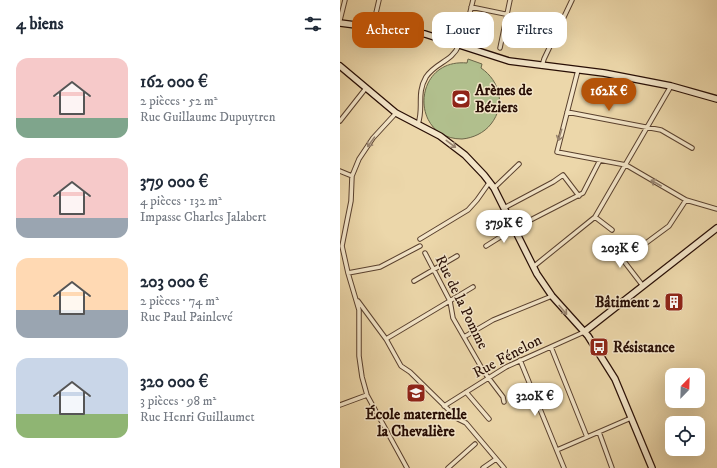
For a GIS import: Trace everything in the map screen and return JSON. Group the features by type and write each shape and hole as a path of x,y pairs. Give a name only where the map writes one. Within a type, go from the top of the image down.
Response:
{"street":[{"path":"340,20 345,0"},
{"path":"376,12 379,0"},
{"path":"470,12 473,0"},
{"path":"508,12 510,0"},
{"path":"542,66 572,0"},
{"path":"471,7 502,13"},
{"path":"340,23 352,24"},
{"path":"500,48 502,40"},
{"path":"418,124 420,115 420,94 426,77 436,67 453,56 459,48"},
{"path":"467,48 509,61 604,73 671,86 717,99"},
{"path":"340,66 396,113 440,136 465,155 476,165 494,188 533,267 552,296 584,332 615,379 652,468"},
{"path":"578,70 557,152 626,165 686,200 717,210"},
{"path":"533,267 595,217 671,86"},
{"path":"340,121 366,88"},
{"path":"567,112 661,130 692,148"},
{"path":"396,113 373,138 359,159 352,176 350,201 341,246 357,300 360,320 359,356 362,377 367,395 407,468"},
{"path":"486,246 513,229 579,196 600,160"},
{"path":"494,188 519,164"},
{"path":"340,171 352,176"},
{"path":"504,208 563,175 579,196"},
{"path":"420,239 468,210 478,200 489,183"},
{"path":"623,260 668,226 686,200"},
{"path":"595,217 612,230"},
{"path":"584,332 717,228"},
{"path":"610,243 643,286"},
{"path":"348,273 380,267 420,246"},
{"name":"Rue de la Pomme","path":"425,253 450,301 453,318 484,372 503,397 504,402"},
{"path":"414,281 457,256"},
{"path":"386,338 473,287"},
{"path":"464,337 493,320 552,296"},
{"path":"357,300 386,338 401,366 410,372 458,419 466,423 504,468"},
{"name":"Rue Fénelon","path":"444,406 520,360 584,332"},
{"path":"551,347 587,437"},
{"path":"520,360 564,468"},
{"path":"466,392 489,419"},
{"path":"340,400 341,405 367,395"},
{"path":"557,450 631,418"},
{"path":"599,432 612,468"},
{"path":"448,468 475,444"},
{"path":"483,468 496,459"}],"green space":[{"name":"Arènes de Béziers","path":"468,59 482,64 481,68 488,73 496,86 499,94 499,101 496,117 485,130 470,138 462,139 445,136 433,126 426,114 424,99 427,85 436,73 449,65 467,63"}],"place":[{"name":"Arènes de Béziers","path":"461,99"},
{"name":"Bâtiment 2","path":"674,302"},
{"name":"Résistance","path":"599,347"},
{"name":"École maternelle la Chevalière","path":"416,393"}]}
